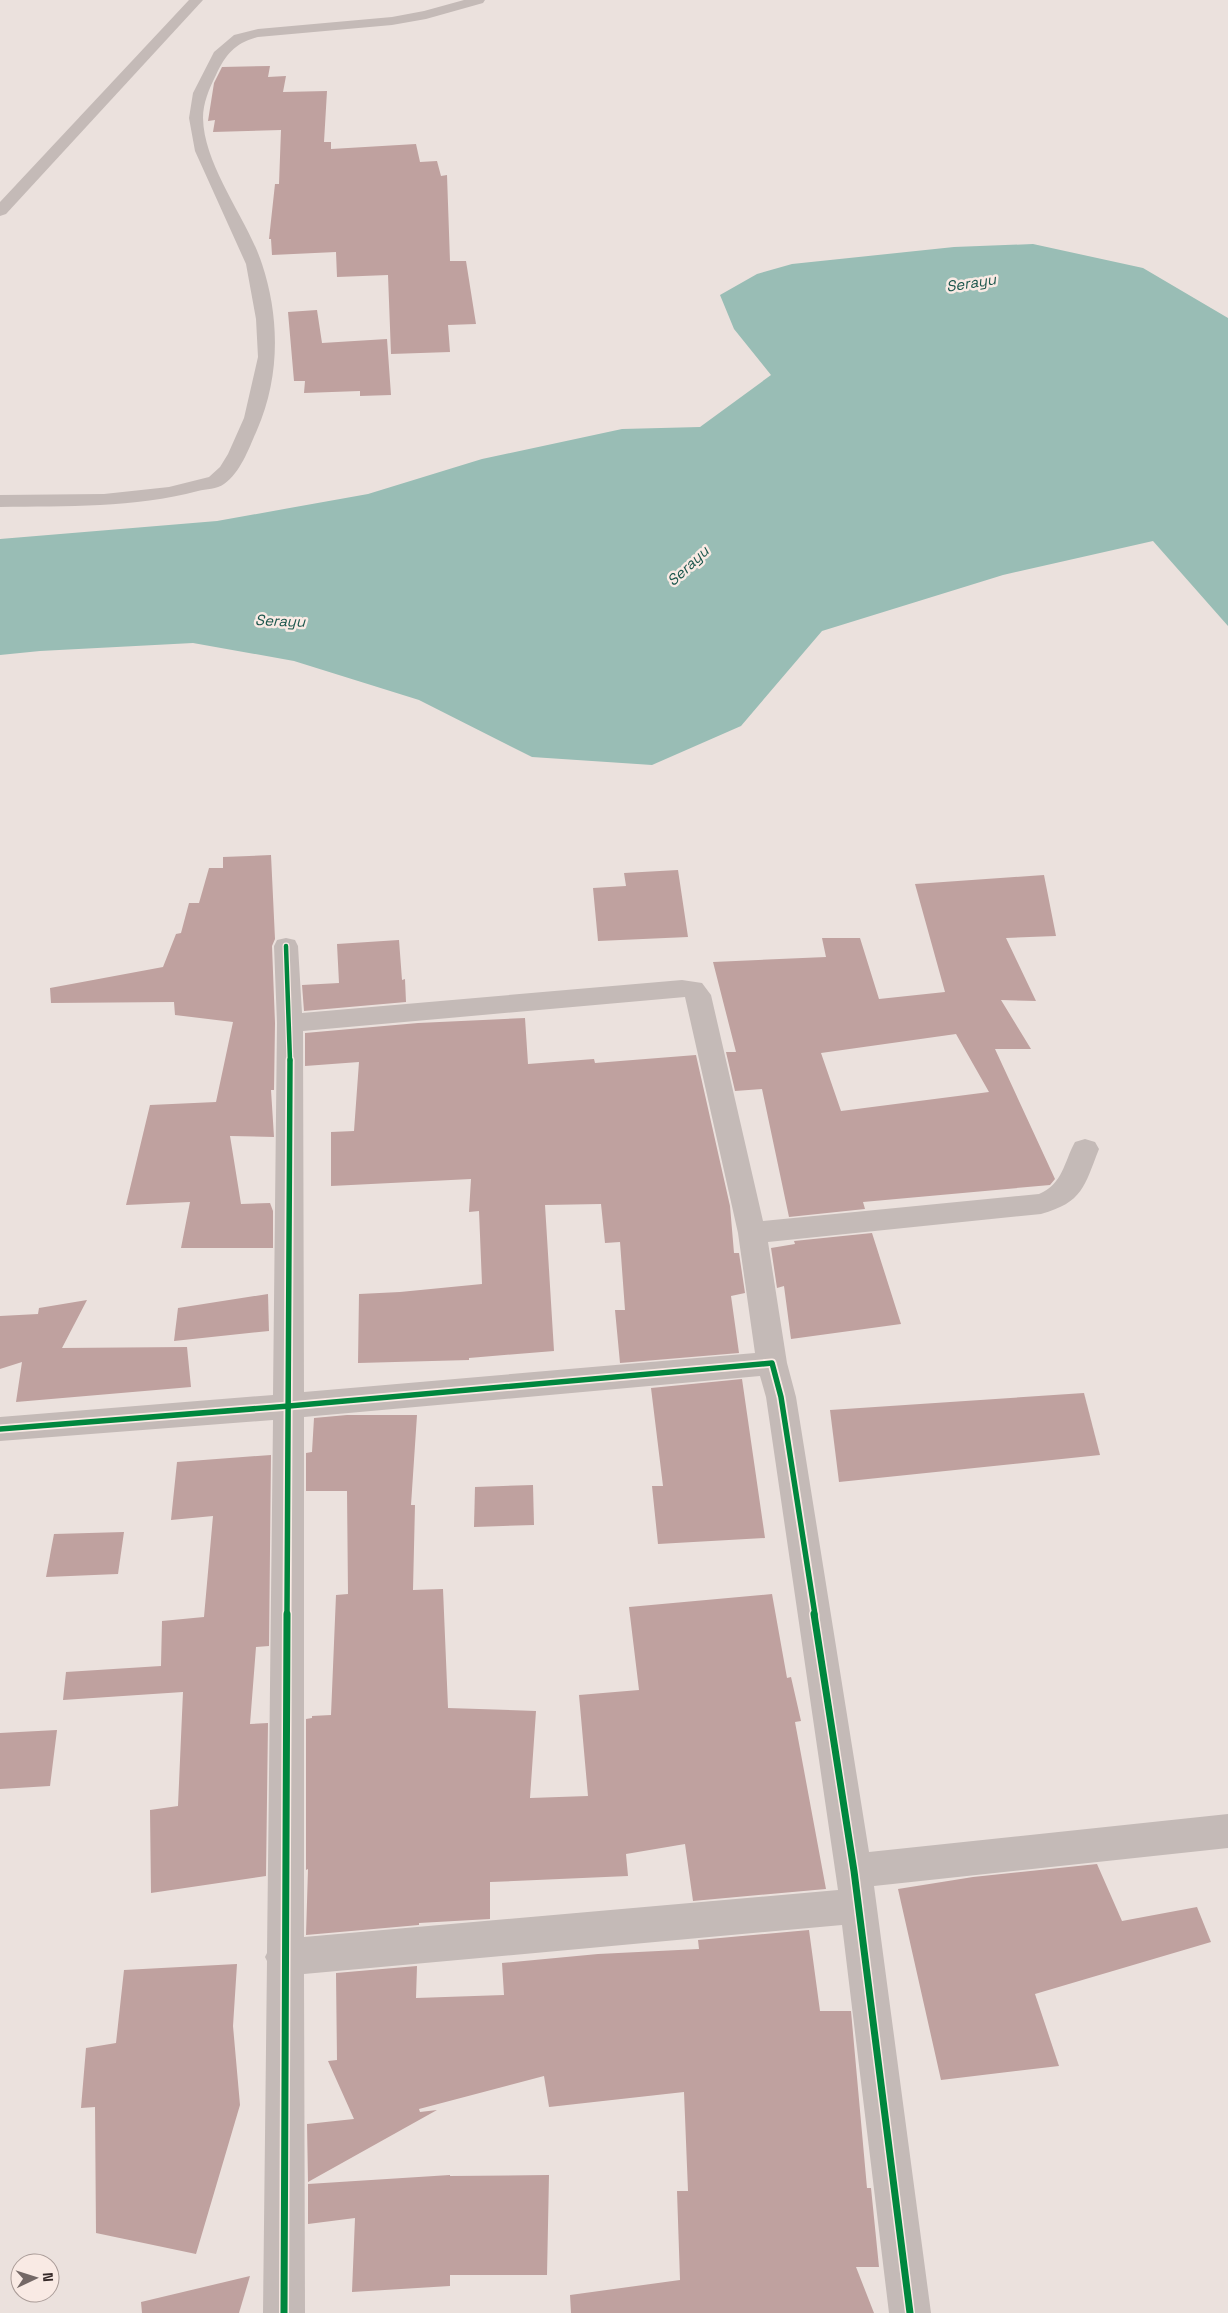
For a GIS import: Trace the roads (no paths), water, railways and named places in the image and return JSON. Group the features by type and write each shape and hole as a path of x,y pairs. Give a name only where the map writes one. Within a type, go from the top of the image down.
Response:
{"street":[{"path":"0,210 196,0"},
{"path":"0,501 104,500 170,493 216,482 227,470 237,454 253,418 267,357 264,319 254,264 202,151 196,118 200,93 220,55 239,38 258,32 392,21 426,15 478,0"},
{"path":"284,2313 284,1957 290,1023 286,946"},
{"path":"290,1023 682,988 693,989 698,995 752,1233 772,1363 783,1407 857,1888 910,2313"},
{"path":"752,1233 1041,1204 1060,1198 1068,1191 1084,1149"},
{"path":"0,1429 289,1406 772,1363"},
{"path":"284,1957 857,1888 1228,1830"}],"water":[{"name":"Serayu","path":"1033,244 1143,268 1228,318 1228,626 1153,541 1003,575 822,631 741,726 652,765 532,757 419,700 294,661 193,643 40,651 0,655 0,539 217,521 368,494 482,459 622,429 700,427 771,375 734,329 720,295 757,274 792,264 954,247"}]}
